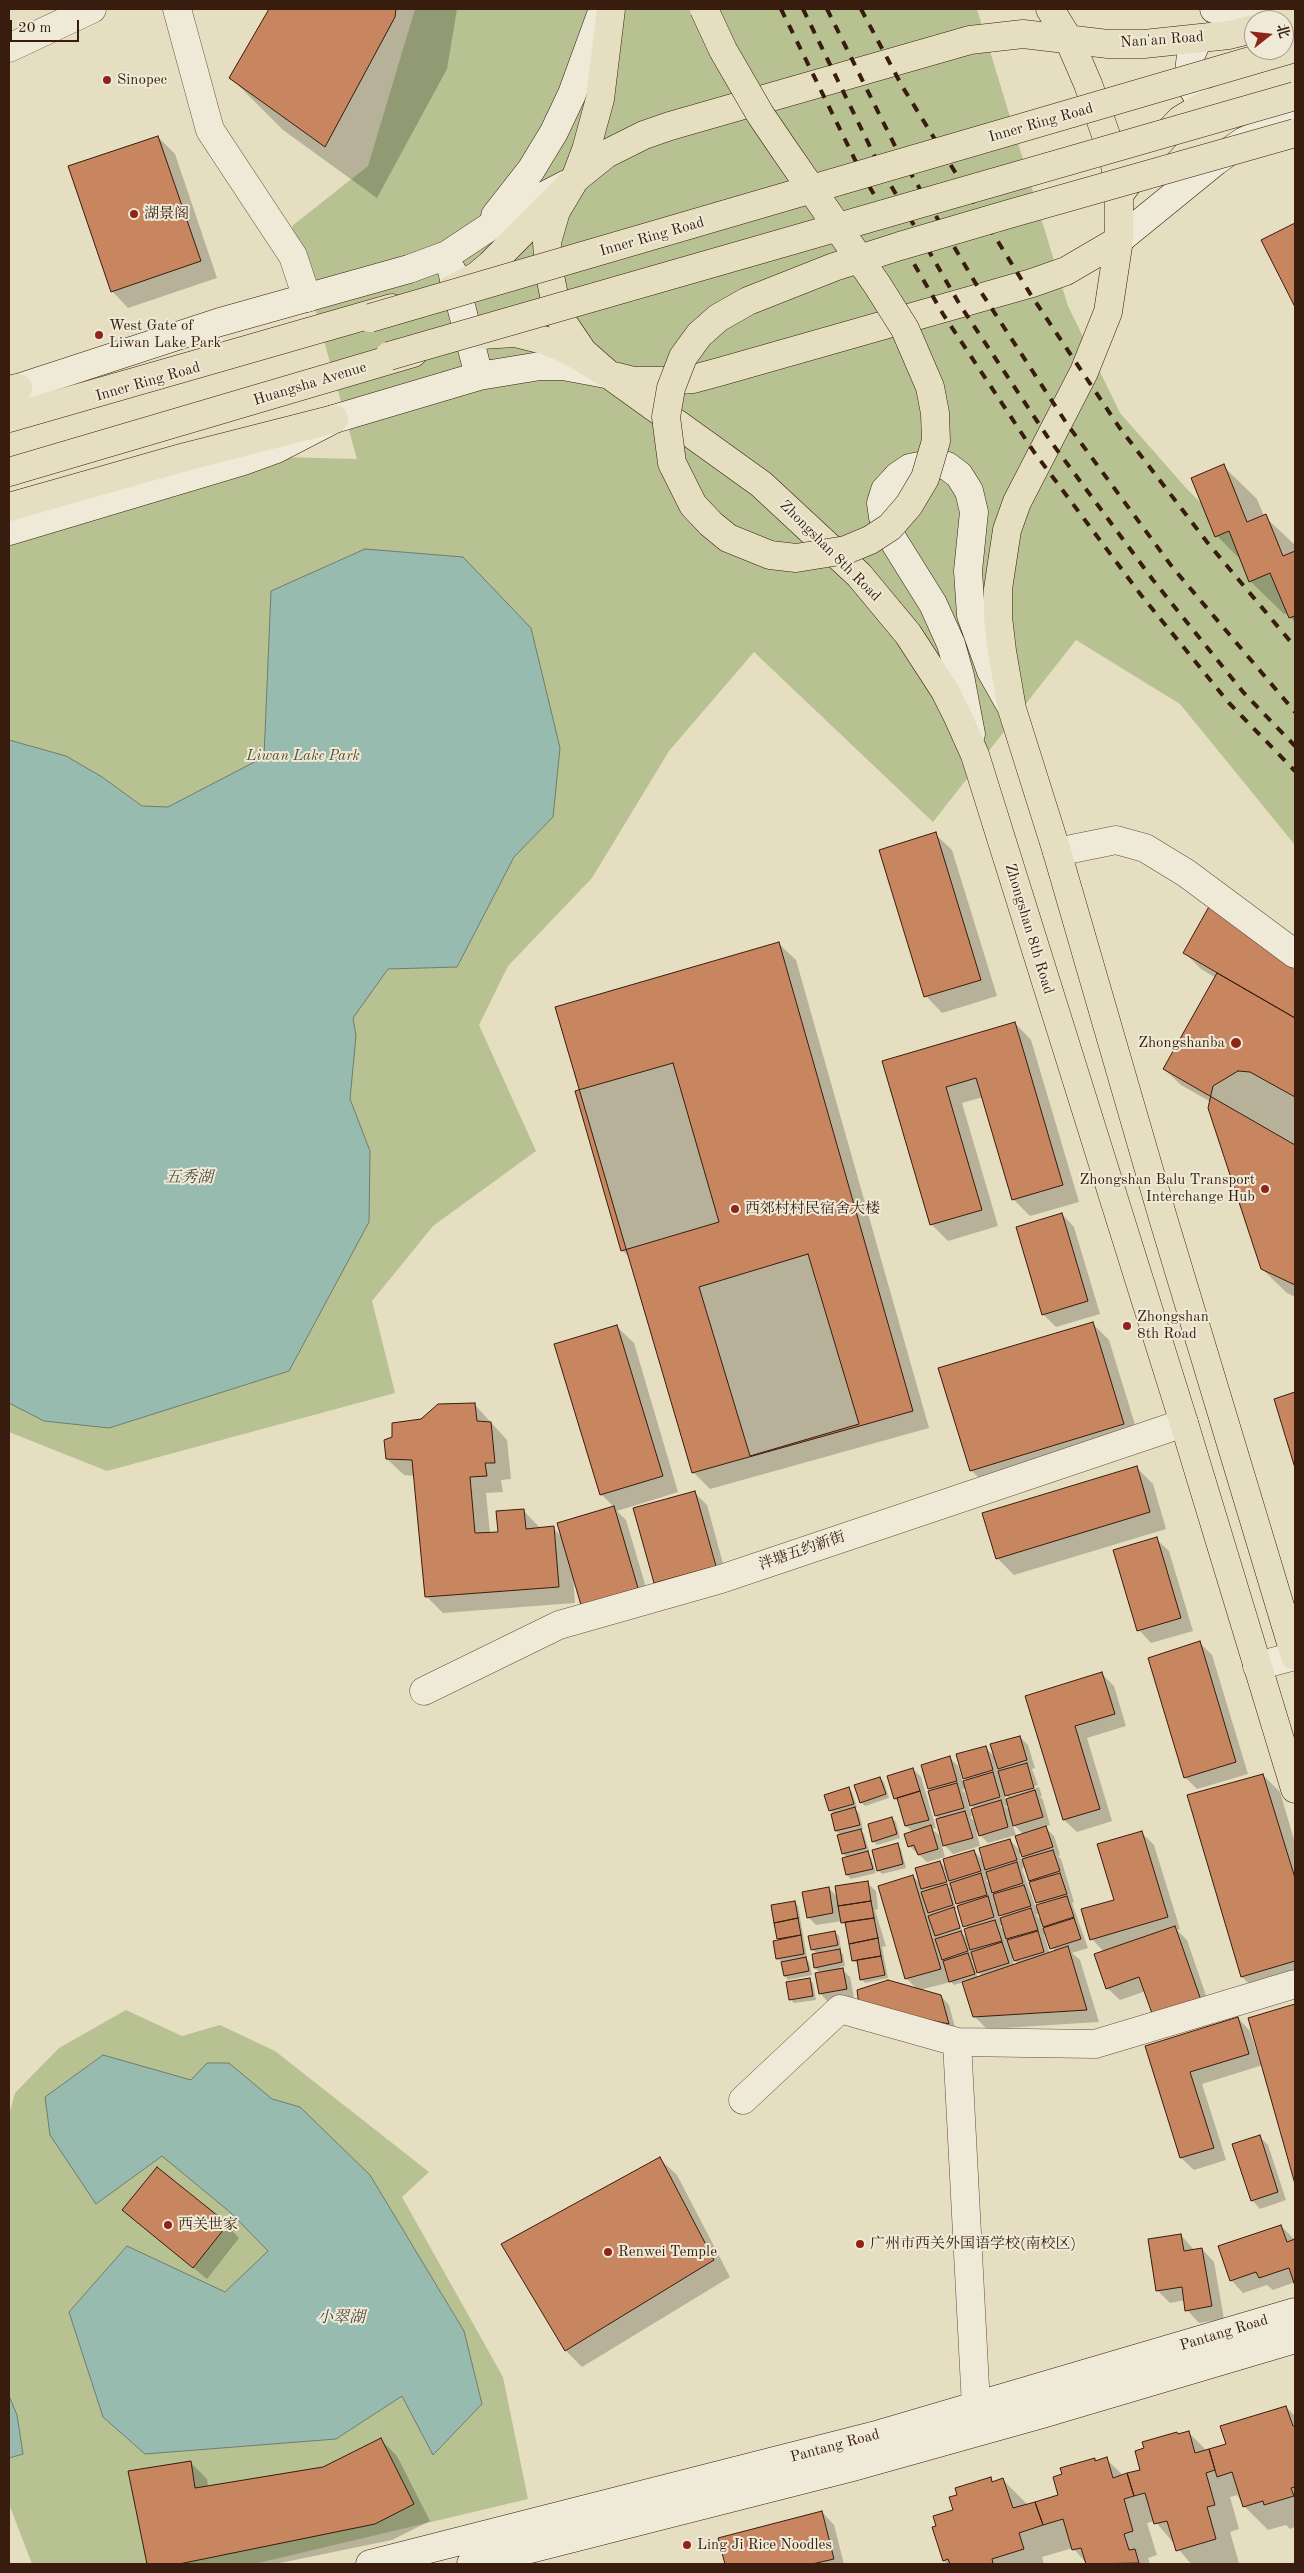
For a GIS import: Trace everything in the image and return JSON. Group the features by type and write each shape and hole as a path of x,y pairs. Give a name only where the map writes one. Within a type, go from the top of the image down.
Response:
{"main road":[{"path":"611,9 600,99 586,150 575,180 556,211 547,242 549,271 562,321 573,340 608,374 634,381 693,379 1032,283 1066,271 1119,240"},
{"path":"704,9 723,50 760,114 833,220 855,253 861,262 878,286 905,329 930,387 935,413 936,441 925,478 909,505 890,527 870,540 846,550 796,558 770,555 728,538 710,524 693,505 672,463 666,417 671,388 683,357 699,335 718,318 748,301 834,267 853,261 862,258 1009,214 1295,133"},
{"path":"1050,9 1068,40 1102,119 1114,158 1119,194 1119,240 1108,312 1084,372 1017,502 1007,530 998,589 998,617 1012,709 1057,852 1163,1218 1295,1656"},
{"name":"Nan'an Road","path":"575,180 606,154 644,135 936,48 994,36 1023,34 1068,40 1144,44 1198,39 1244,31"},
{"name":"Inner Ring Road","path":"9,423 1295,48"},
{"path":"1119,194 1154,148 1180,120 1204,106 1229,95 1295,73"},
{"path":"9,466 1295,96"},
{"path":"9,418 456,288 490,265 575,180"},
{"name":"Huangsha Avenue","path":"9,472 470,337 501,332 528,335 570,351 608,374"},
{"name":"Zhongshan 8th Road","path":"608,374 761,484 859,575 908,634 931,668 958,717 975,755 1184,1423 1295,1789"},
{"path":"9,507 334,419"}],"street":[{"path":"9,48 92,9"},
{"path":"177,9 210,130 292,256 307,298"},
{"path":"474,238 502,209 531,170 554,132 572,94 602,9"},
{"path":"1214,9 1295,19"},
{"path":"1198,39 1191,54 1189,72 1194,89 1204,106"},
{"path":"1119,240 1216,161 1244,141 1295,119"},
{"path":"490,265 527,205 542,172 554,132"},
{"path":"11,389 220,322 409,269 447,255 527,205 575,180"},
{"path":"447,255 479,376"},
{"path":"9,531 243,462 276,449 334,419 479,376 517,368 548,366 579,368 608,374"},
{"path":"975,755 960,676 950,644 933,604 890,535 883,517 881,503 886,490 898,476 910,468 934,463 947,466 958,475 969,491 974,512 968,571 971,614 991,671 1012,709"},
{"path":"1057,852 1116,840 1145,848 1186,873 1295,954"},
{"name":"泮塘五约新街","path":"424,1690 559,1625 721,1579 1184,1423"},
{"path":"1258,1666 1295,1656"},
{"path":"743,2100 840,2009 957,2042 1095,2044 1295,1984"},
{"path":"957,2042 976,2406"},
{"name":"Pantang Road","path":"370,2564 817,2451 1295,2312"},
{"path":"471,2564 849,2468 1042,2414 1295,2339"}],"green space":[{"name":"Liwan Lake Park","path":"415,9 977,9 1068,306 1120,413 1186,488 1295,599 1295,845 1180,704 1076,640 933,822 754,652 669,751 592,878 508,966 479,1025 536,1151 433,1226 372,1301 395,1393 107,1471 9,1432 9,536 279,457 357,459 292,226 368,166"},
{"path":"126,2010 182,2036 220,2025 275,2051 429,2172 402,2197 503,2377 528,2499 254,2564 32,2564 9,2504 9,2115 15,2093 59,2048"}],"water":[{"name":"五秀湖","path":"365,549 463,557 531,628 560,748 553,817 514,857 457,967 388,969 353,1018 356,1036 350,1099 370,1151 369,1222 289,1371 109,1428 44,1421 9,1403 9,740 66,756 102,777 142,806 168,807 264,757 271,591"},
{"name":"小翠湖","path":"103,2055 191,2080 207,2063 229,2063 272,2099 300,2107 370,2175 464,2331 482,2404 433,2455 402,2396 336,2439 145,2454 103,2417 69,2312 127,2246 225,2292 268,2251 231,2213 162,2156 96,2204 50,2135 45,2097"},
{"path":"9,2396 17,2415 23,2454 9,2458"}],"building":[{"path":"269,9 396,9 395,17 325,147 229,78"},
{"name":"湖景阁","path":"158,136 201,261 111,292 68,166"},
{"path":"1295,223 1295,307 1261,240"},
{"path":"1224,464 1247,522 1266,514 1283,556 1295,551 1295,616 1289,618 1270,573 1249,582 1229,531 1215,537 1191,478"},
{"path":"936,832 981,980 924,997 879,850"},
{"path":"1211,903 1295,952 1295,1018 1183,953"},
{"name":"西郊村村民宿舍大楼","path":"779,942 913,1411 692,1473 555,1007"},
{"name":"Zhongshanba","path":"1217,973 1295,1018 1295,1145 1163,1069"},
{"path":"1015,1022 1063,1185 1012,1200 976,1078 946,1087 982,1210 930,1225 882,1061"},
{"path":"673,1063 719,1222 621,1251 575,1091"},
{"name":"Zhongshan Balu Transport Interchange Hub","path":"1238,1071 1250,1072 1295,1097 1295,1285 1261,1269 1208,1108 1213,1086"},
{"path":"1062,1213 1088,1301 1042,1315 1016,1227"},
{"path":"808,1254 859,1424 750,1456 699,1287"},
{"path":"1093,1322 1124,1424 970,1471 938,1368"},
{"path":"617,1325 663,1476 600,1495 554,1344"},
{"path":"1295,1392 1295,1468 1274,1399"},
{"path":"475,1403 477,1421 491,1422 495,1463 485,1463 487,1476 470,1477 475,1533 498,1532 496,1511 524,1509 526,1529 554,1526 559,1587 425,1597 412,1460 386,1459 384,1440 392,1437 392,1423 421,1419 438,1404"},
{"path":"1137,1466 1150,1512 996,1559 982,1513"},
{"path":"695,1491 716,1566 654,1583 633,1508"},
{"path":"614,1506 638,1588 581,1605 557,1523"},
{"path":"1157,1537 1181,1618 1137,1631 1113,1550"},
{"path":"1200,1641 1236,1762 1184,1778 1148,1658"},
{"path":"1102,1672 1115,1714 1075,1726 1100,1809 1063,1820 1025,1696"},
{"path":"1020,1736 1027,1760 998,1769 990,1744"},
{"path":"986,1746 993,1770 963,1779 956,1754"},
{"path":"950,1756 957,1781 928,1789 921,1765"},
{"path":"1027,1763 1034,1788 1005,1796 998,1771"},
{"path":"913,1768 920,1791 894,1799 887,1776"},
{"path":"993,1772 1000,1797 970,1806 963,1781"},
{"path":"1263,1774 1295,1878 1295,1961 1241,1977 1187,1795"},
{"path":"880,1777 886,1794 860,1803 854,1785"},
{"path":"957,1783 964,1808 935,1816 928,1791"},
{"path":"849,1787 854,1804 829,1811 824,1795"},
{"path":"1035,1790 1043,1817 1013,1826 1006,1799"},
{"path":"920,1791 929,1820 905,1826 897,1798"},
{"path":"1001,1800 1008,1827 979,1836 971,1809"},
{"path":"855,1807 860,1825 835,1831 831,1814"},
{"path":"965,1811 973,1838 943,1846 936,1819"},
{"path":"892,1817 897,1834 872,1842 868,1824"},
{"path":"931,1825 938,1849 918,1855 914,1845 908,1847 904,1834"},
{"path":"1046,1826 1053,1847 1022,1857 1015,1836"},
{"path":"861,1829 866,1848 842,1854 837,1835"},
{"path":"1142,1831 1168,1917 1090,1940 1081,1909 1114,1900 1097,1844"},
{"path":"1010,1839 1017,1860 985,1870 979,1848"},
{"path":"898,1843 903,1864 877,1871 872,1850"},
{"path":"974,1850 981,1871 949,1881 943,1859"},
{"path":"1053,1850 1060,1871 1029,1881 1022,1859"},
{"path":"868,1851 873,1869 846,1875 842,1858"},
{"path":"940,1861 947,1882 921,1889 915,1868"},
{"path":"1017,1862 1023,1883 992,1893 986,1872"},
{"path":"981,1873 987,1895 956,1904 950,1883"},
{"path":"1060,1873 1067,1894 1036,1903 1029,1882"},
{"path":"913,1875 941,1969 905,1979 878,1886"},
{"path":"868,1881 871,1901 838,1906 835,1886"},
{"path":"947,1884 953,1905 928,1913 921,1892"},
{"path":"1024,1885 1031,1906 999,1916 993,1894"},
{"path":"829,1887 833,1913 807,1918 802,1892"},
{"path":"988,1896 994,1917 963,1927 957,1906"},
{"path":"1067,1896 1074,1917 1043,1927 1036,1905"},
{"path":"795,1901 798,1918 774,1923 771,1905"},
{"path":"871,1901 874,1918 841,1923 838,1906"},
{"path":"954,1907 960,1928 935,1936 928,1916"},
{"path":"1031,1908 1038,1930 1006,1939 1000,1918"},
{"path":"798,1918 801,1935 777,1939 774,1923"},
{"path":"874,1918 878,1938 849,1944 845,1922"},
{"path":"1074,1918 1081,1939 1050,1949 1043,1928"},
{"path":"995,1920 1002,1941 970,1950 964,1929"},
{"path":"1175,1926 1202,2003 1154,2019 1139,1977 1106,1989 1094,1954"},
{"path":"835,1931 838,1945 811,1950 808,1936"},
{"path":"961,1931 968,1951 942,1960 935,1939"},
{"path":"1038,1931 1044,1952 1014,1961 1007,1940"},
{"path":"801,1935 804,1954 776,1959 773,1941"},
{"path":"878,1938 881,1956 852,1961 849,1944"},
{"path":"1002,1942 1009,1963 977,1973 971,1952"},
{"path":"1068,1946 1087,2010 973,2017 962,1982"},
{"path":"840,1949 842,1962 814,1968 812,1954"},
{"path":"968,1953 975,1974 949,1982 943,1961"},
{"path":"881,1956 885,1975 860,1980 857,1960"},
{"path":"806,1957 809,1971 784,1976 781,1962"},
{"path":"843,1968 847,1989 819,1994 815,1973"},
{"path":"810,1978 813,1996 789,2000 786,1982"},
{"path":"888,1980 941,1995 949,2024 859,2005 857,1990"},
{"path":"1295,2004 1295,2184 1248,2018"},
{"path":"1238,2017 1249,2054 1190,2072 1214,2148 1180,2158 1145,2046"},
{"path":"1260,2135 1278,2192 1251,2201 1232,2144"},
{"name":"Renwei Temple","path":"660,2157 714,2260 565,2351 501,2244"},
{"path":"157,2167 228,2224 193,2268 122,2210"},
{"path":"1281,2225 1287,2242 1295,2239 1295,2286 1289,2268 1259,2278 1256,2272 1230,2281 1218,2246"},
{"path":"1181,2234 1184,2251 1202,2248 1212,2306 1185,2311 1182,2287 1156,2291 1148,2239"},
{"path":"1286,2406 1293,2426 1295,2426 1295,2487 1291,2488 1294,2496 1264,2505 1263,2501 1243,2507 1232,2472 1217,2477 1209,2449 1226,2444 1220,2426"},
{"path":"1189,2431 1195,2453 1209,2449 1215,2470 1206,2473 1215,2505 1207,2507 1216,2539 1176,2551 1167,2521 1154,2524 1145,2493 1134,2496 1127,2473 1140,2470 1135,2451 1144,2448 1142,2442 1177,2432 1178,2434"},
{"path":"381,2438 414,2504 375,2524 179,2564 147,2564 128,2471 191,2461 195,2488 323,2467"},
{"path":"1107,2457 1113,2478 1127,2473 1134,2496 1124,2499 1133,2531 1124,2534 1129,2550 1135,2549 1139,2563 1086,2564 1081,2548 1072,2550 1063,2519 1043,2525 1035,2502 1058,2495 1053,2477 1062,2474 1060,2468 1095,2458 1095,2461"},
{"path":"991,2477 992,2482 1003,2478 1013,2508 1035,2502 1043,2525 1019,2533 1024,2549 992,2559 993,2564 950,2564 948,2559 943,2561 932,2527 936,2526 933,2516 953,2510 949,2497 957,2495 955,2488"},
{"path":"822,2511 834,2559 812,2564 725,2564 718,2538"}],"railway":[{"path":"781,9 861,172 943,314 1034,452 1141,595 1229,703 1295,771"},
{"path":"803,9 878,163 960,305 1049,439 1153,580 1243,692 1295,746"},
{"path":"827,9 897,150 979,289 1067,424 1173,568 1295,712"},
{"path":"861,9 902,86 1031,295 1119,427 1207,542 1295,647"}],"place":[{"name":"Sinopec","path":"107,80"},
{"name":"湖景阁","path":"134,214"},
{"name":"West Gate of Liwan Lake Park","path":"99,335"},
{"name":"Zhongshanba","path":"1236,1043"},
{"name":"Zhongshan Balu Transport Interchange Hub","path":"1265,1189"},
{"name":"西郊村村民宿舍大楼","path":"735,1209"},
{"name":"Zhongshan 8th Road","path":"1127,1326"},
{"name":"西关世家","path":"168,2225"},
{"name":"广州市西关外国语学校(南校区)","path":"860,2244"},
{"name":"Renwei Temple","path":"608,2252"},
{"name":"Ling Ji Rice Noodles","path":"687,2545"}]}
